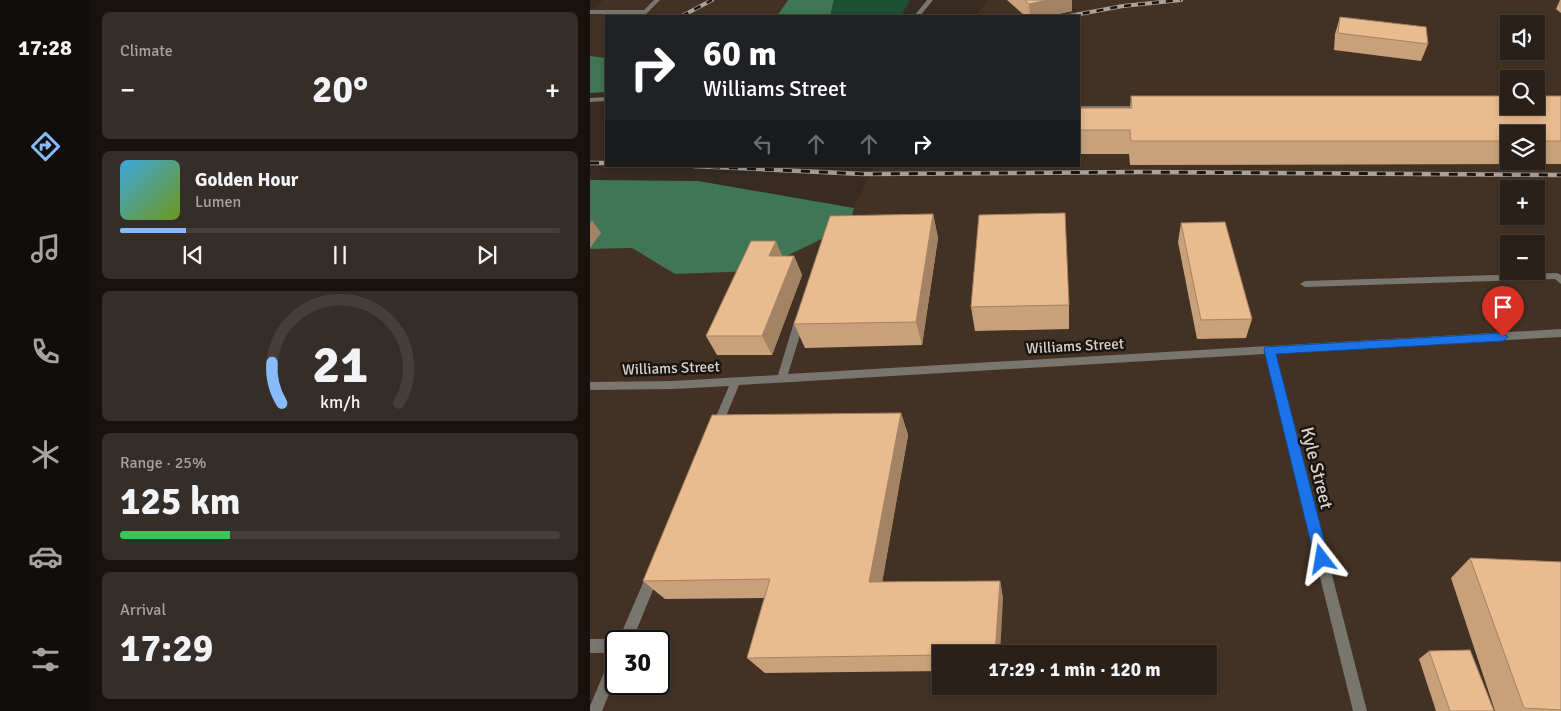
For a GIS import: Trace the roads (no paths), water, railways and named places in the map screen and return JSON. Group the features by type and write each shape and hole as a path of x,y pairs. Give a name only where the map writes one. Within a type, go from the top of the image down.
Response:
{"street":[{"path":"590,12 646,12 657,0"},
{"path":"918,15 930,0"},
{"path":"590,100 605,99"},
{"path":"1080,108 1148,108"},
{"path":"1305,284 1557,276 1561,281"},
{"path":"782,378 802,314"},
{"name":"Williams Street","path":"590,386 673,385 1561,333"},
{"name":"Kyle Street","path":"1269,350 1360,711"},
{"path":"713,435 736,381"},
{"path":"630,630 659,560"},
{"path":"590,646 605,646"},
{"path":"595,711 605,687"}],"railway":[{"path":"684,15 712,0"},
{"path":"1074,15 1123,6 1181,0"},
{"path":"590,163 605,163"},
{"path":"714,167 863,174 1142,172 1561,175"}]}
